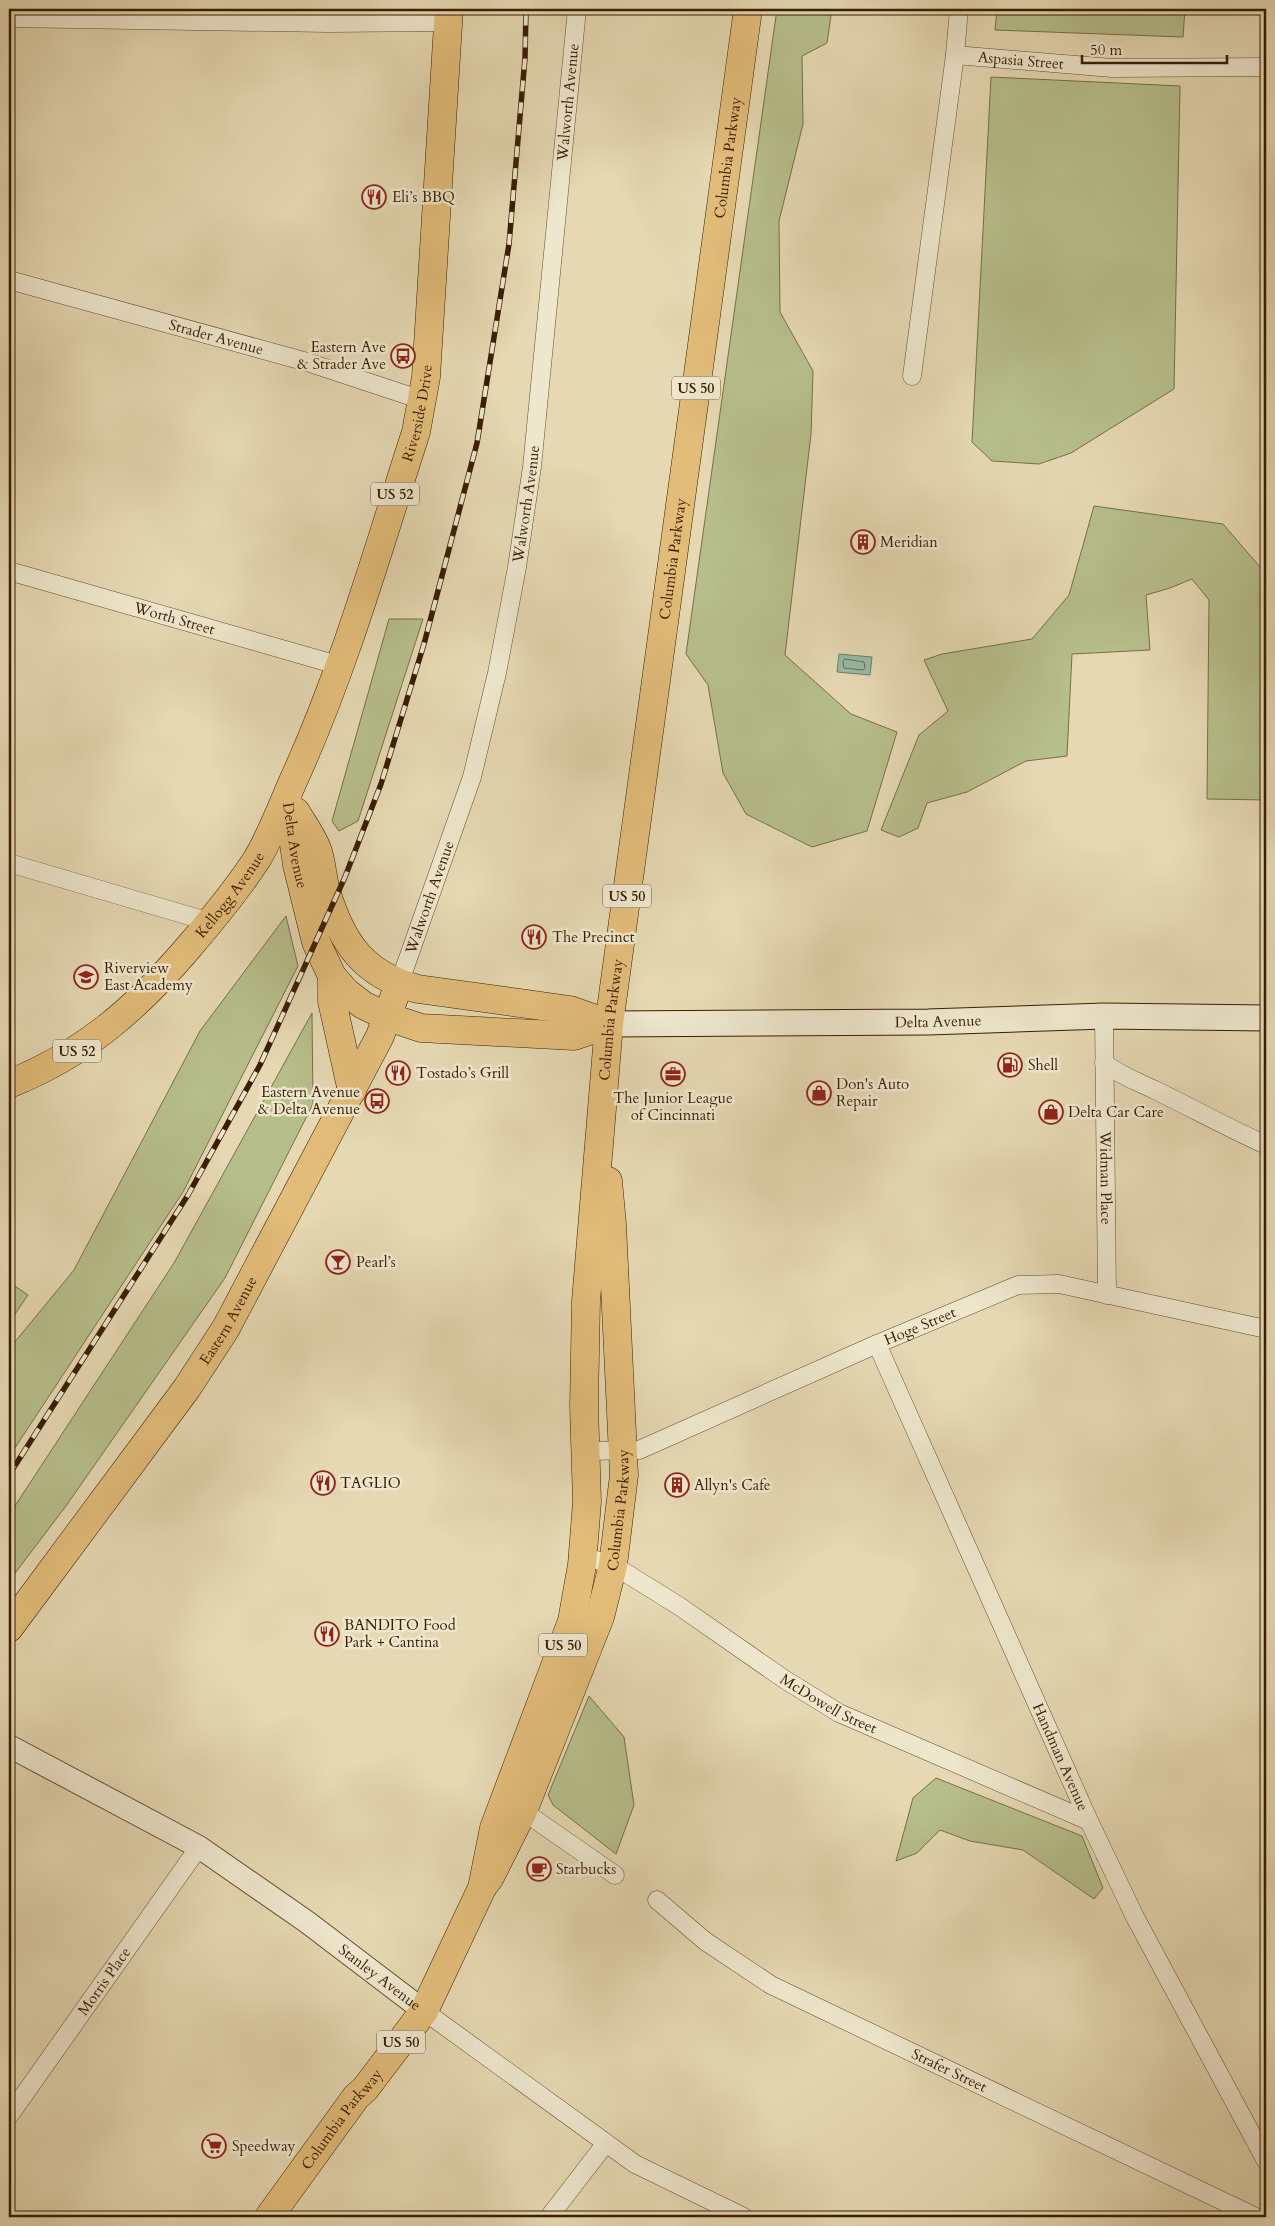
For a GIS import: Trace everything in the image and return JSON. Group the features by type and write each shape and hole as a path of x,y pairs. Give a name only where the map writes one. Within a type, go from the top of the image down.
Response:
{"main road":[{"name":"Columbia Parkway","path":"482,1888 494,1828 572,1621 583,1556 587,1502 587,1451 584,1406 586,1301 601,1108 610,1024 748,9"},
{"name":"Riverside Drive","path":"287,796 317,730 341,666 416,432 426,377 449,15"},
{"name":"Delta Avenue","path":"287,796 317,849 329,899 344,935 358,956 372,969 399,984 418,989 570,1010 610,1024"},
{"name":"Delta Avenue","path":"287,796 298,864 312,926 323,960 332,976 346,992 363,1005 388,1018 421,1028 574,1036 610,1024 928,1022 1104,1016 1266,1018"},
{"name":"Kellogg Avenue","path":"9,1084 39,1072 78,1050 114,1024 148,993 210,922 256,860 272,832 287,796"},
{"path":"332,976 332,1001 352,1091"},
{"name":"Eastern Avenue","path":"9,1628 187,1388 226,1328 352,1091 388,1018 399,984"},
{"name":"Columbia Parkway","path":"269,2217 356,2097 365,2089 424,2011 482,1888 490,1877 524,1811 600,1617 614,1565 624,1475 612,1224 601,1108"},
{"path":"588,1269 610,1349 612,1441 622,1452"}],"street":[{"name":"Walworth Avenue","path":"399,984 472,777 497,672 515,577 532,467 577,9"},
{"path":"912,376 955,55 959,9"},
{"path":"9,18 327,23 449,15"},
{"name":"Aspasia Street","path":"955,55 1112,68 1266,67"},
{"name":"Strader Avenue","path":"9,281 307,362 422,400"},
{"name":"Worth Street","path":"9,572 341,666"},
{"path":"9,863 210,922"},
{"name":"Widman Place","path":"1104,1016 1107,1295"},
{"path":"1104,1063 1121,1076 1154,1090 1266,1145"},
{"name":"Hoge Street","path":"587,1451 622,1452 639,1450 876,1344 1018,1285 1059,1284 1266,1329"},
{"name":"Handman Avenue","path":"876,1344 1089,1820 1135,1917 1266,2161"},
{"name":"McDowell Street","path":"583,1556 614,1565 679,1606 784,1679 840,1713 1089,1820"},
{"name":"Stanley Avenue","path":"9,1746 199,1847 307,1922 424,2011 635,2164 660,2178 744,2217"},
{"path":"524,1811 615,1875"},
{"name":"Morris Place","path":"9,2116 199,1847"},
{"name":"Strafer Street","path":"657,1900 705,1941 771,1985 1256,2217"},
{"path":"549,2217 606,2143"}],"shaded area":[{"path":"777,9 832,9 827,43 802,56 803,124 779,221 780,312 813,371 811,434 785,655 851,714 897,732 867,831 812,847 746,814 723,773 708,685 686,654"},
{"path":"997,9 1185,9 1183,37 995,30"},
{"path":"991,77 1180,86 1174,389 1071,453 1039,464 992,461 972,442"},
{"path":"1094,506 1223,524 1266,574 1266,800 1207,799 1209,600 1192,579 1146,595 1150,650 1072,654 1067,756 1026,761 967,792 927,803 918,828 899,837 881,830 919,735 948,711 924,660 942,654 1032,639 1069,595"},
{"path":"389,619 423,619 358,821 339,831 332,821"},
{"path":"286,916 298,966 183,1192 9,1457 9,1353 14,1343 74,1270 200,1031"},
{"path":"312,1013 313,1104 225,1278 66,1506 9,1581 9,1515 174,1263"},
{"path":"9,1282 28,1295 9,1323"},
{"path":"589,1696 624,1737 634,1805 616,1854 553,1805 548,1795"},
{"path":"936,1778 1082,1836 1103,1888 1094,1899 1023,1850 970,1841 940,1830 917,1853 896,1861 913,1798"}],"water":[{"path":"839,654 872,657 870,675 837,672"}],"railway":[{"path":"9,1475 188,1195 260,1065 345,877 381,784 424,644 477,443 509,244 525,58 526,9"}],"place":[{"name":"Eli’s BBQ","path":"374,197"},
{"name":"Eastern Ave & Strader Ave","path":"403,356"},
{"name":"Meridian","path":"863,542"},
{"name":"The Precinct","path":"534,937"},
{"name":"Riverview East Academy","path":"86,977"},
{"name":"Shell","path":"1010,1065"},
{"name":"Tostado’s Grill","path":"398,1073"},
{"name":"The Junior League of Cincinnati","path":"673,1074"},
{"name":"Don's Auto Repair","path":"819,1093"},
{"name":"Eastern Avenue & Delta Avenue","path":"377,1101"},
{"name":"Delta Car Care","path":"1051,1112"},
{"name":"Pearl’s","path":"338,1262"},
{"name":"TAGLIO","path":"323,1483"},
{"name":"Allyn's Cafe","path":"677,1485"},
{"name":"BANDITO Food Park + Cantina","path":"327,1634"},
{"name":"Starbucks","path":"539,1869"},
{"name":"Speedway","path":"214,2146"}]}
